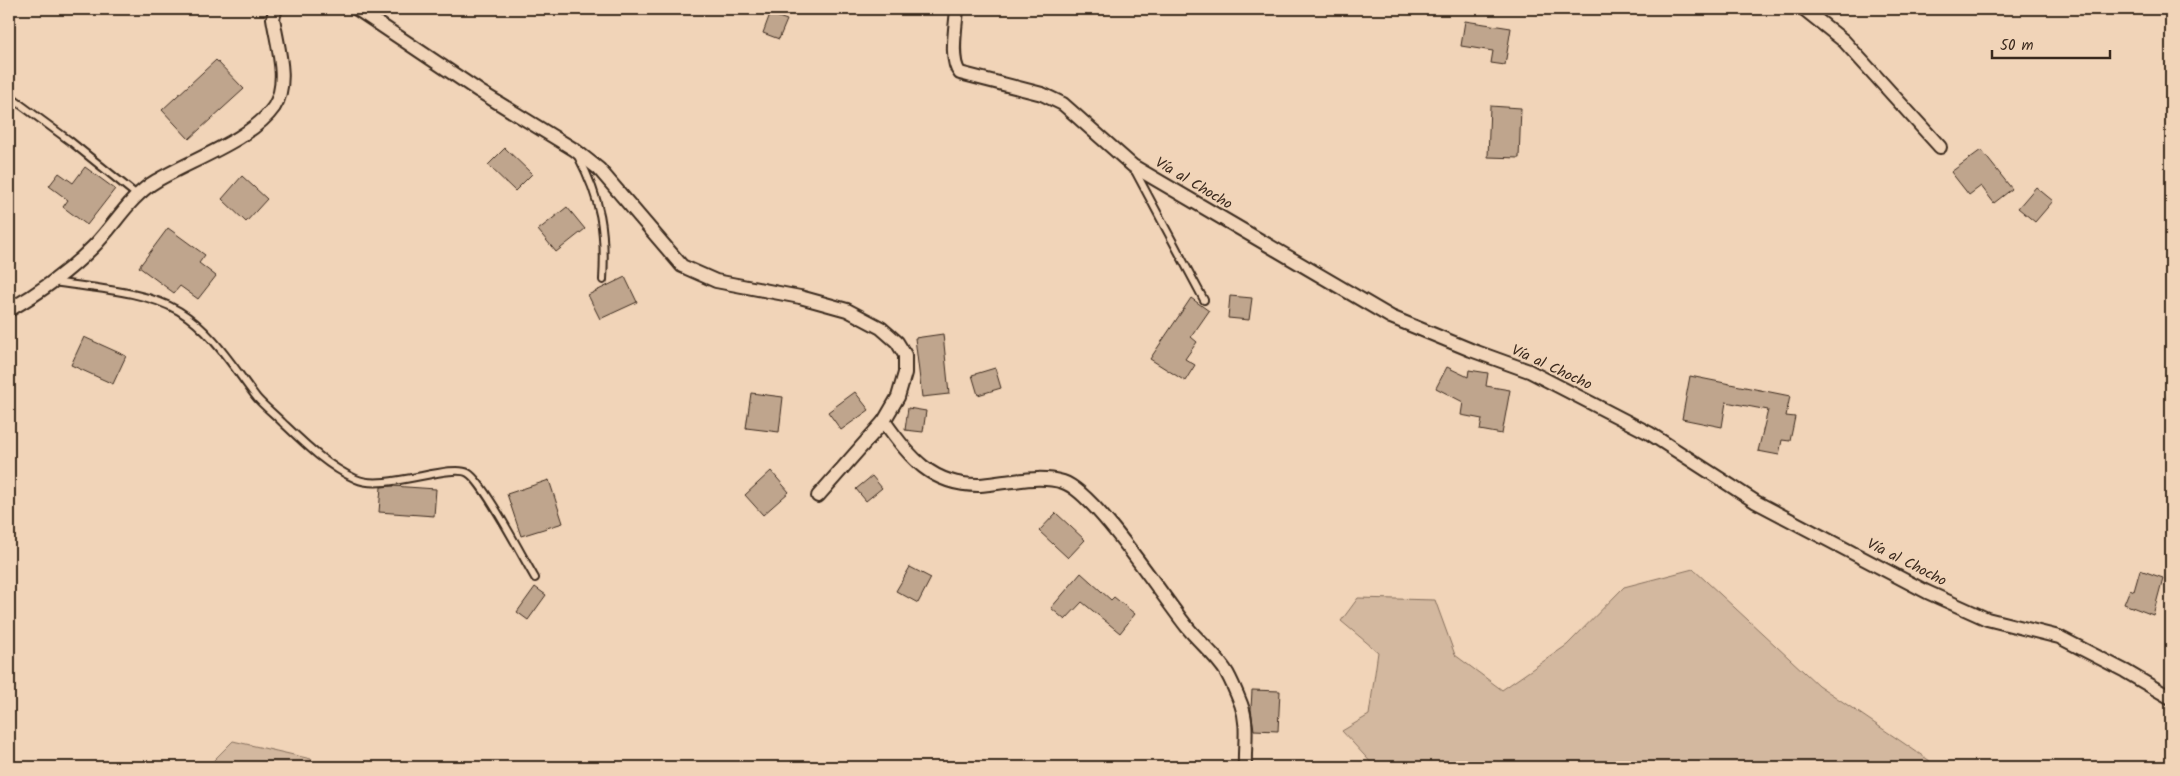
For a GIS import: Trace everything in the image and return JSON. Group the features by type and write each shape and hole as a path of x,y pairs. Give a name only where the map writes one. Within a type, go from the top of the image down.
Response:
{"street":[{"path":"9,310 53,282 94,246 138,196 154,182 255,128 274,106 280,92 282,76 273,18 276,9"},
{"path":"357,9 479,91 575,150 599,169 682,266 716,282 800,297 847,310 881,328 897,342 905,355 905,373 898,397 884,422 818,496"},
{"name":"Vía al Chocho","path":"957,9 954,48 956,68 960,73 1042,94 1063,104 1133,166 1391,317 1471,350 1529,371 1649,433 1756,502 1927,592 1987,619 2060,637 2125,671 2171,698"},
{"path":"1804,9 1844,41 1940,147"},
{"path":"884,422 910,456 942,479 981,485 1045,478 1064,482 1080,491 1105,518 1188,628 1226,672 1242,705 1246,721 1245,767"}],"lane":[{"path":"9,96 70,141 138,196"},
{"path":"575,150 590,180 601,211 605,246 603,280"},
{"path":"1133,166 1204,300"},
{"path":"53,282 156,301 179,311 204,330 266,407 315,453 357,480 365,482 410,480 456,469 468,472 490,501 535,578"}],"shaded area":[{"path":"1693,569 1818,685 1930,761 1932,767 1375,767 1342,731 1369,715 1378,652 1341,621 1358,598 1435,600 1455,655 1502,690 1567,645 1624,587"},
{"path":"233,741 311,759 314,767 207,767"}],"building":[{"path":"770,14 787,20 779,39 763,33"},
{"path":"1465,21 1511,28 1505,65 1491,63 1493,51 1461,46"},
{"path":"216,60 244,89 189,139 162,110"},
{"path":"1490,106 1521,108 1519,158 1488,157"},
{"path":"505,148 532,174 515,191 488,165"},
{"path":"1981,150 2012,189 1994,203 1981,186 1969,195 1951,172"},
{"path":"85,167 115,189 87,225 63,207 68,200 49,186 59,173 73,183"},
{"path":"242,176 267,199 246,222 222,199"},
{"path":"2036,187 2053,201 2035,222 2018,208"},
{"path":"567,207 585,229 556,252 538,230"},
{"path":"168,228 205,255 199,263 216,276 198,299 180,286 174,293 139,267"},
{"path":"625,277 637,302 600,319 588,295"},
{"path":"1230,296 1252,298 1249,320 1228,318"},
{"path":"1191,298 1209,311 1191,337 1197,342 1185,359 1195,365 1185,381 1150,359"},
{"path":"943,334 949,394 922,397 915,338"},
{"path":"84,337 126,356 113,384 71,365"},
{"path":"1447,367 1468,377 1469,370 1488,373 1486,386 1510,390 1502,434 1480,430 1482,419 1461,415 1463,402 1436,388"},
{"path":"995,368 1001,388 978,395 972,375"},
{"path":"1690,376 1790,396 1786,416 1795,417 1790,441 1782,440 1779,455 1758,451 1768,410 1726,402 1722,427 1682,419"},
{"path":"855,392 869,410 841,430 828,412"},
{"path":"751,393 783,397 779,432 746,428"},
{"path":"908,408 926,411 923,432 905,430"},
{"path":"771,471 789,492 763,515 745,495"},
{"path":"872,476 882,488 866,501 856,489"},
{"path":"549,480 563,523 521,536 507,494"},
{"path":"381,487 436,489 434,516 379,512"},
{"path":"1056,513 1085,540 1068,558 1039,531"},
{"path":"910,567 931,578 918,603 896,591"},
{"path":"2140,570 2163,578 2153,615 2124,604 2130,589 2134,591"},
{"path":"1081,573 1111,600 1114,597 1135,614 1120,633 1082,602 1065,620 1051,608"},
{"path":"535,587 546,595 528,620 517,612"},
{"path":"1252,690 1280,691 1278,731 1254,730 1251,709"}]}
